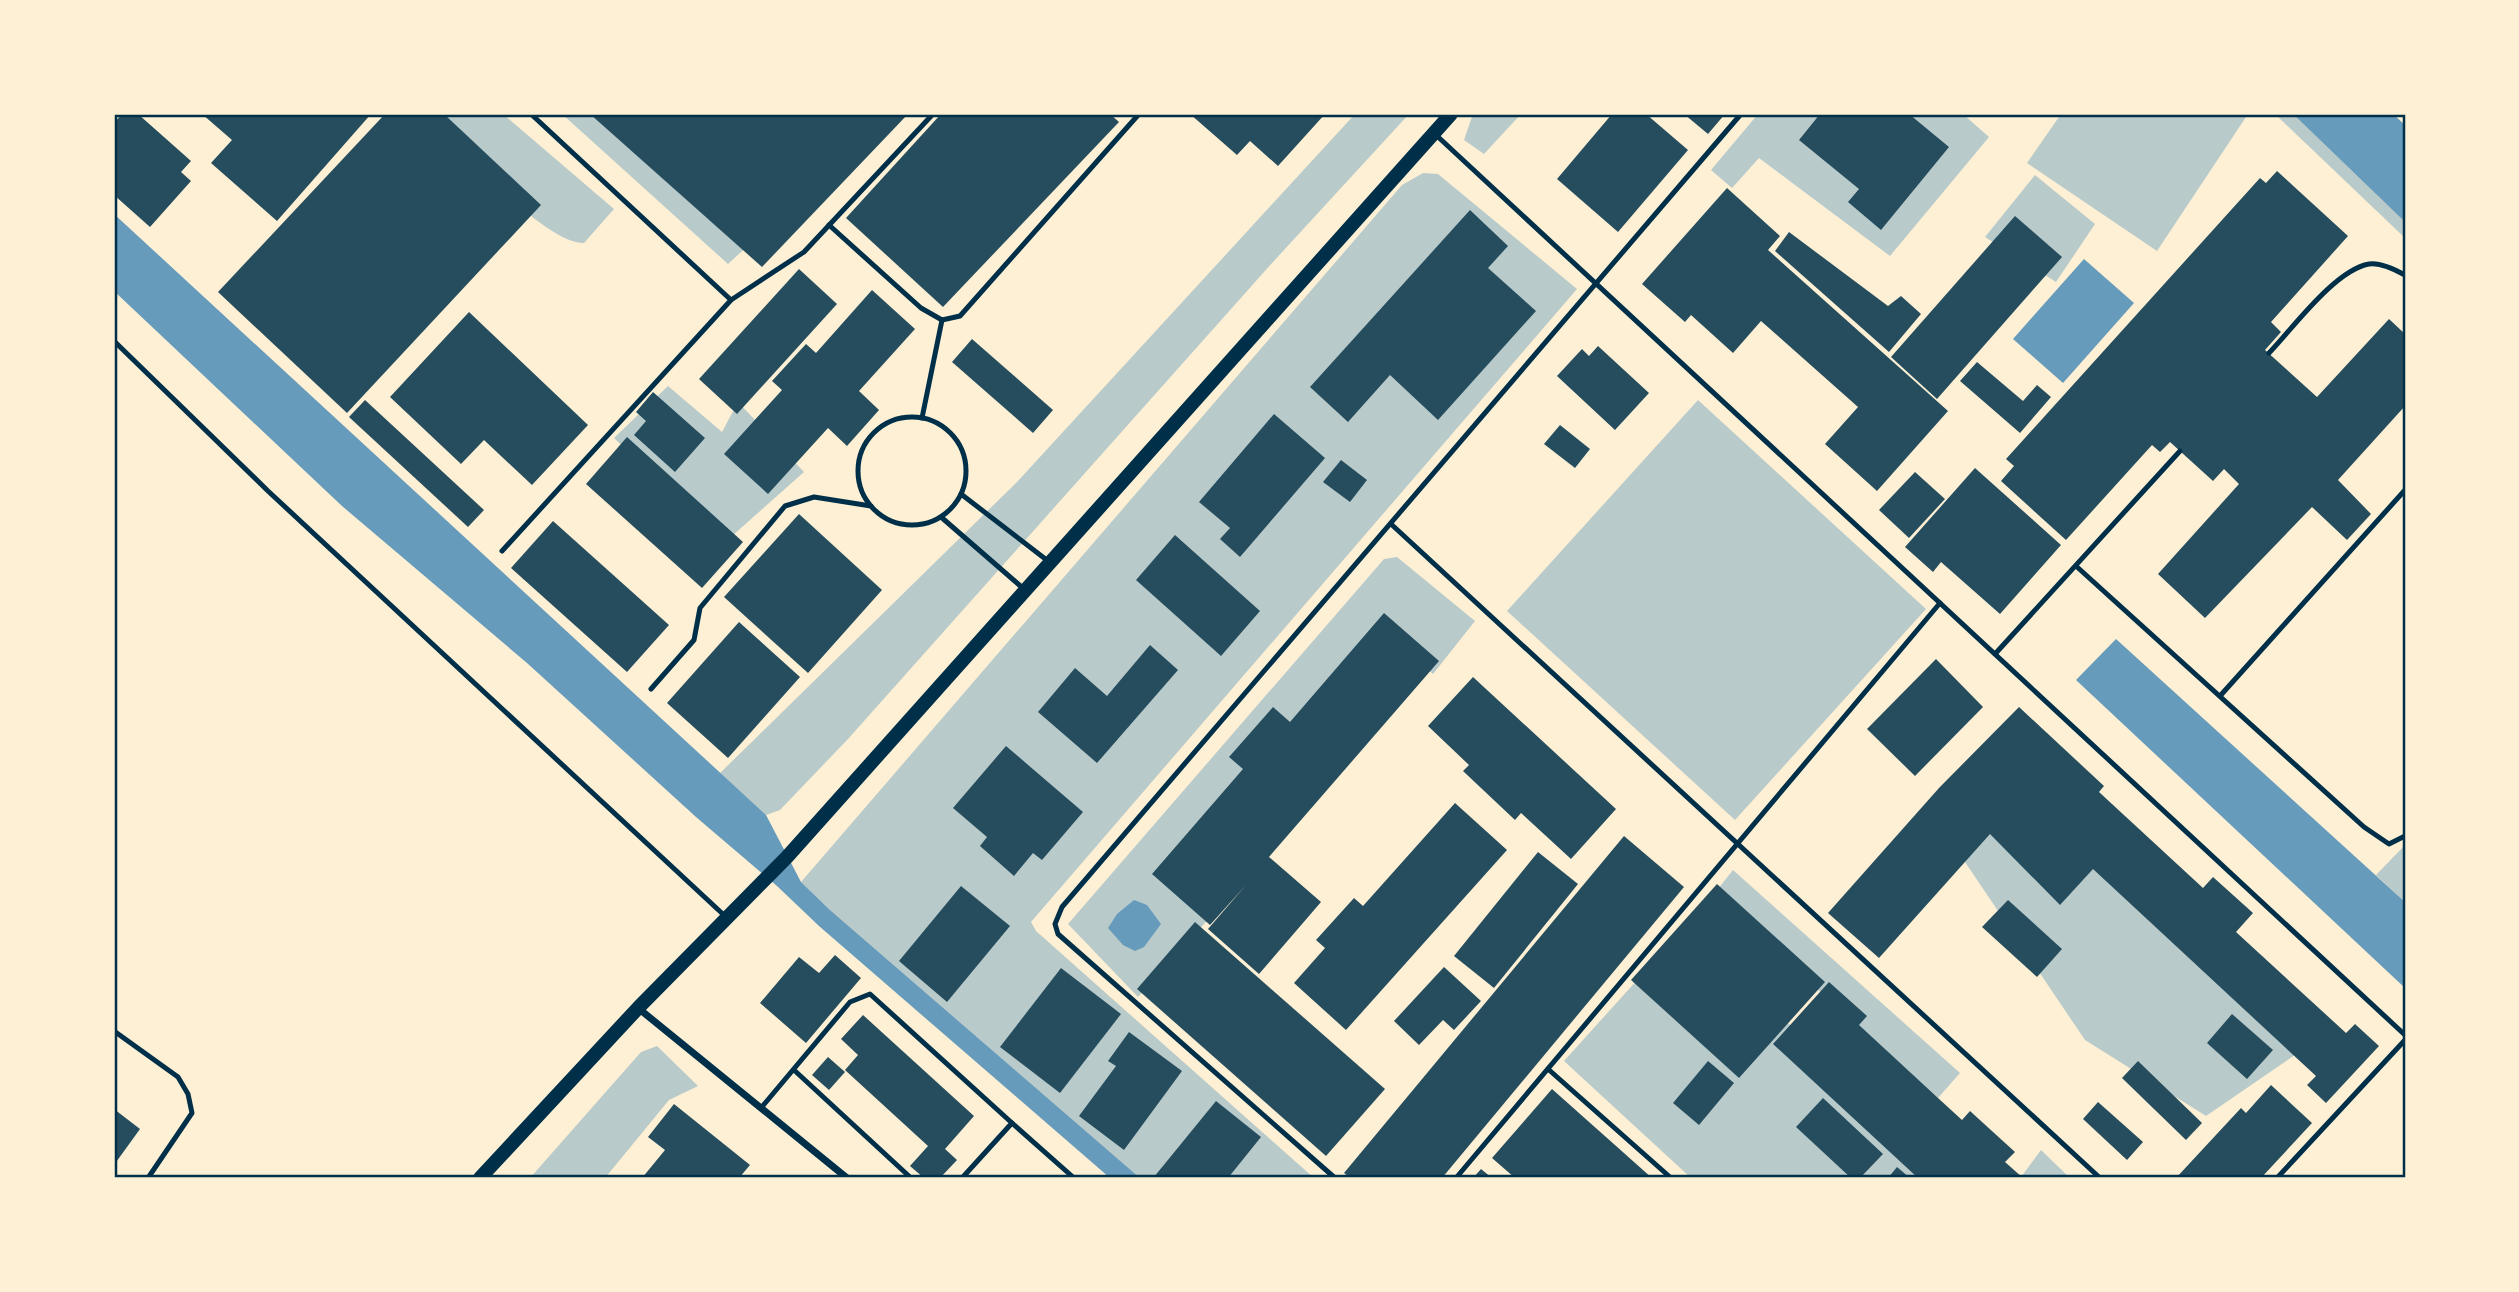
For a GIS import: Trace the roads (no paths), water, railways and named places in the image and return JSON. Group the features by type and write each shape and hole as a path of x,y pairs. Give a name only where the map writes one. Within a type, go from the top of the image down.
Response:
{"main road":[{"path":"481,1178 638,1008 787,857 1451,114"}],"street":[{"path":"638,1008 847,1178"}],"lane":[{"path":"531,114 731,300"},
{"path":"502,551 731,300 804,252 933,114"},
{"path":"829,225 921,308 942,320 960,316 1139,114"},
{"path":"1335,1178 1058,934 1055,924 1062,907 1741,114"},
{"path":"1433,133 2405,1037 2277,1178"},
{"path":"2269,353 2338,278 2370,263 2395,269 2405,275"},
{"path":"922,418 942,320"},
{"path":"114,341 268,491 727,918"},
{"path":"922,418 948,429 959,443 967,478 961,494 951,509 941,517 919,525 902,525 885,518 871,506 862,491 858,473 860,455 881,426 898,419 922,418"},
{"path":"1995,654 2180,451"},
{"path":"2220,696 2405,490"},
{"path":"961,494 1050,562"},
{"path":"651,690 694,640 700,608 785,506 814,496 871,506"},
{"path":"941,517 1025,590"},
{"path":"1391,524 2100,1178"},
{"path":"2076,566 2364,827 2389,844 2405,836"},
{"path":"1456,1178 1940,603"},
{"path":"761,1108 849,1002 870,994 1074,1178"},
{"path":"114,1031 178,1077 188,1094 192,1113 148,1178"},
{"path":"1548,1069 1671,1178"},
{"path":"794,1070 911,1178"},
{"path":"962,1178 1012,1123"}],"water":[{"path":"2293,114 2393,114 2405,125 2405,222"},
{"path":"114,214 766,815 801,882 830,910 1140,1178 1110,1178 819,926 527,663 342,506 114,291"},
{"path":"2084,259 2134,303 2063,383 2013,339"},
{"path":"2116,639 2405,902 2405,988 2076,680"},
{"path":"1134,900 1147,905 1161,924 1144,947 1135,951 1123,945 1108,928 1117,914"}]}
